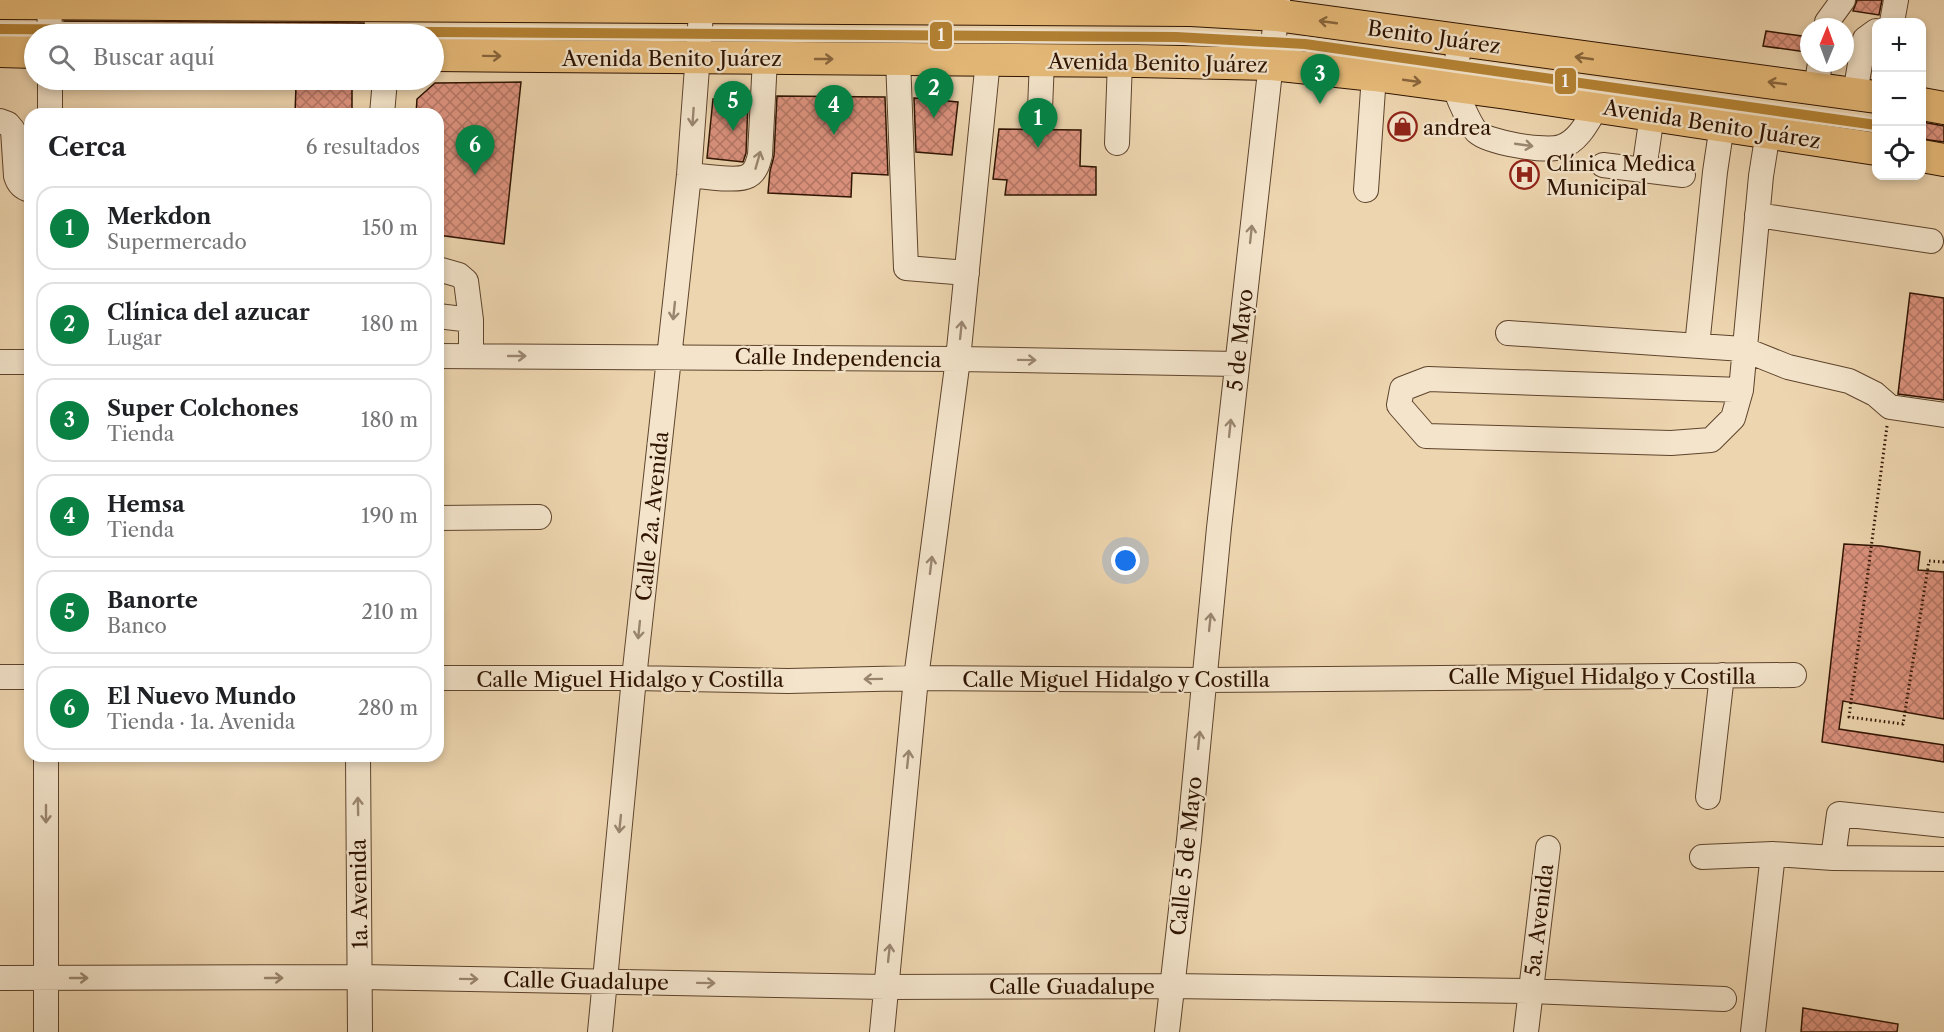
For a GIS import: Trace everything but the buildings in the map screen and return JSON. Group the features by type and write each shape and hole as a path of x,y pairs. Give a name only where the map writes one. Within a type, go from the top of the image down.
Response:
{"main road":[{"path":"0,3 701,4"},
{"name":"Benito Juárez","path":"701,4 1046,4 1191,10 1277,7 1460,41 1512,48 1818,76 1866,96"},
{"path":"1507,93 1512,48"},
{"path":"0,51 24,52"},
{"name":"Avenida Benito Juárez","path":"444,55 1270,64 1507,93 1872,148"},
{"path":"1926,157 1944,159"}],"street":[{"path":"1830,18 1843,0"},
{"path":"1893,18 1896,0"},
{"path":"49,2 50,24"},
{"name":"Calle 2a. Avenida","path":"600,1032 634,678 689,175 701,4"},
{"name":"5 de Mayo","path":"1205,680 1277,7"},
{"path":"1866,96 1863,46 1865,39 1872,33"},
{"path":"1460,41 1455,87 1470,123 1476,132 1487,139 1544,148 1561,147 1573,141 1585,127 1597,106"},
{"path":"689,175 736,178 748,176 757,168 760,155 765,58"},
{"path":"898,59 906,268 966,273"},
{"path":"882,1032 916,678 958,359 988,60"},
{"path":"1040,109 1042,60"},
{"path":"1117,143 1120,61"},
{"path":"1366,190 1374,75"},
{"path":"50,90 50,108"},
{"path":"383,108 384,90"},
{"path":"1644,170 1653,114"},
{"path":"0,121 8,124 14,130 16,176 24,188"},
{"path":"1697,346 1722,125"},
{"path":"1741,390 1428,379 1402,389 1399,405 1426,436 1671,443 1711,440 1733,418 1741,390 1743,349 1768,132"},
{"path":"1603,165 1683,176"},
{"path":"1757,216 1931,241"},
{"path":"444,271 459,275 466,281 471,320 471,356"},
{"path":"444,317 471,320"},
{"path":"1508,333 1743,349 1788,367 1849,381 1875,394 1890,407 1944,415"},
{"name":"Calle Independencia","path":"444,356 669,356 1237,364"},
{"path":"0,362 24,362"},
{"path":"444,518 539,517"},
{"path":"1708,797 1722,675"},
{"name":"Calle Miguel Hidalgo y Costilla","path":"444,678 788,681 916,678 1205,680 1794,675"},
{"path":"0,677 24,677"},
{"name":"Calle 5 de Mayo","path":"1167,1032 1205,680"},
{"path":"46,762 46,1032"},
{"name":"1a. Avenida","path":"358,762 360,1032"},
{"path":"1833,858 1839,814 1944,825"},
{"name":"5a. Avenida","path":"1527,1032 1548,848"},
{"path":"1753,1032 1773,854"},
{"path":"1702,857 1773,854 1833,858 1944,860"},
{"name":"Calle Guadalupe","path":"0,978 360,977 885,987 1172,986 1531,991 1724,999"}],"path":[{"path":"1890,407 1849,717 1903,724 1929,561 1944,562"}],"transit line":[{"name":"1","path":"0,29 24,29"},
{"name":"1","path":"444,32 1176,37 1305,44 1872,124"}],"place":[{"name":"Super Colchones","path":"1320,104"},
{"name":"Clínica del azucar","path":"934,118"},
{"name":"andrea","path":"1402,127"},
{"name":"Banorte","path":"733,131"},
{"name":"Hemsa","path":"834,135"},
{"name":"Merkdon","path":"1038,148"},
{"name":"El Nuevo Mundo","path":"475,175"},
{"name":"Clínica Medica Municipal","path":"1525,175"}]}
